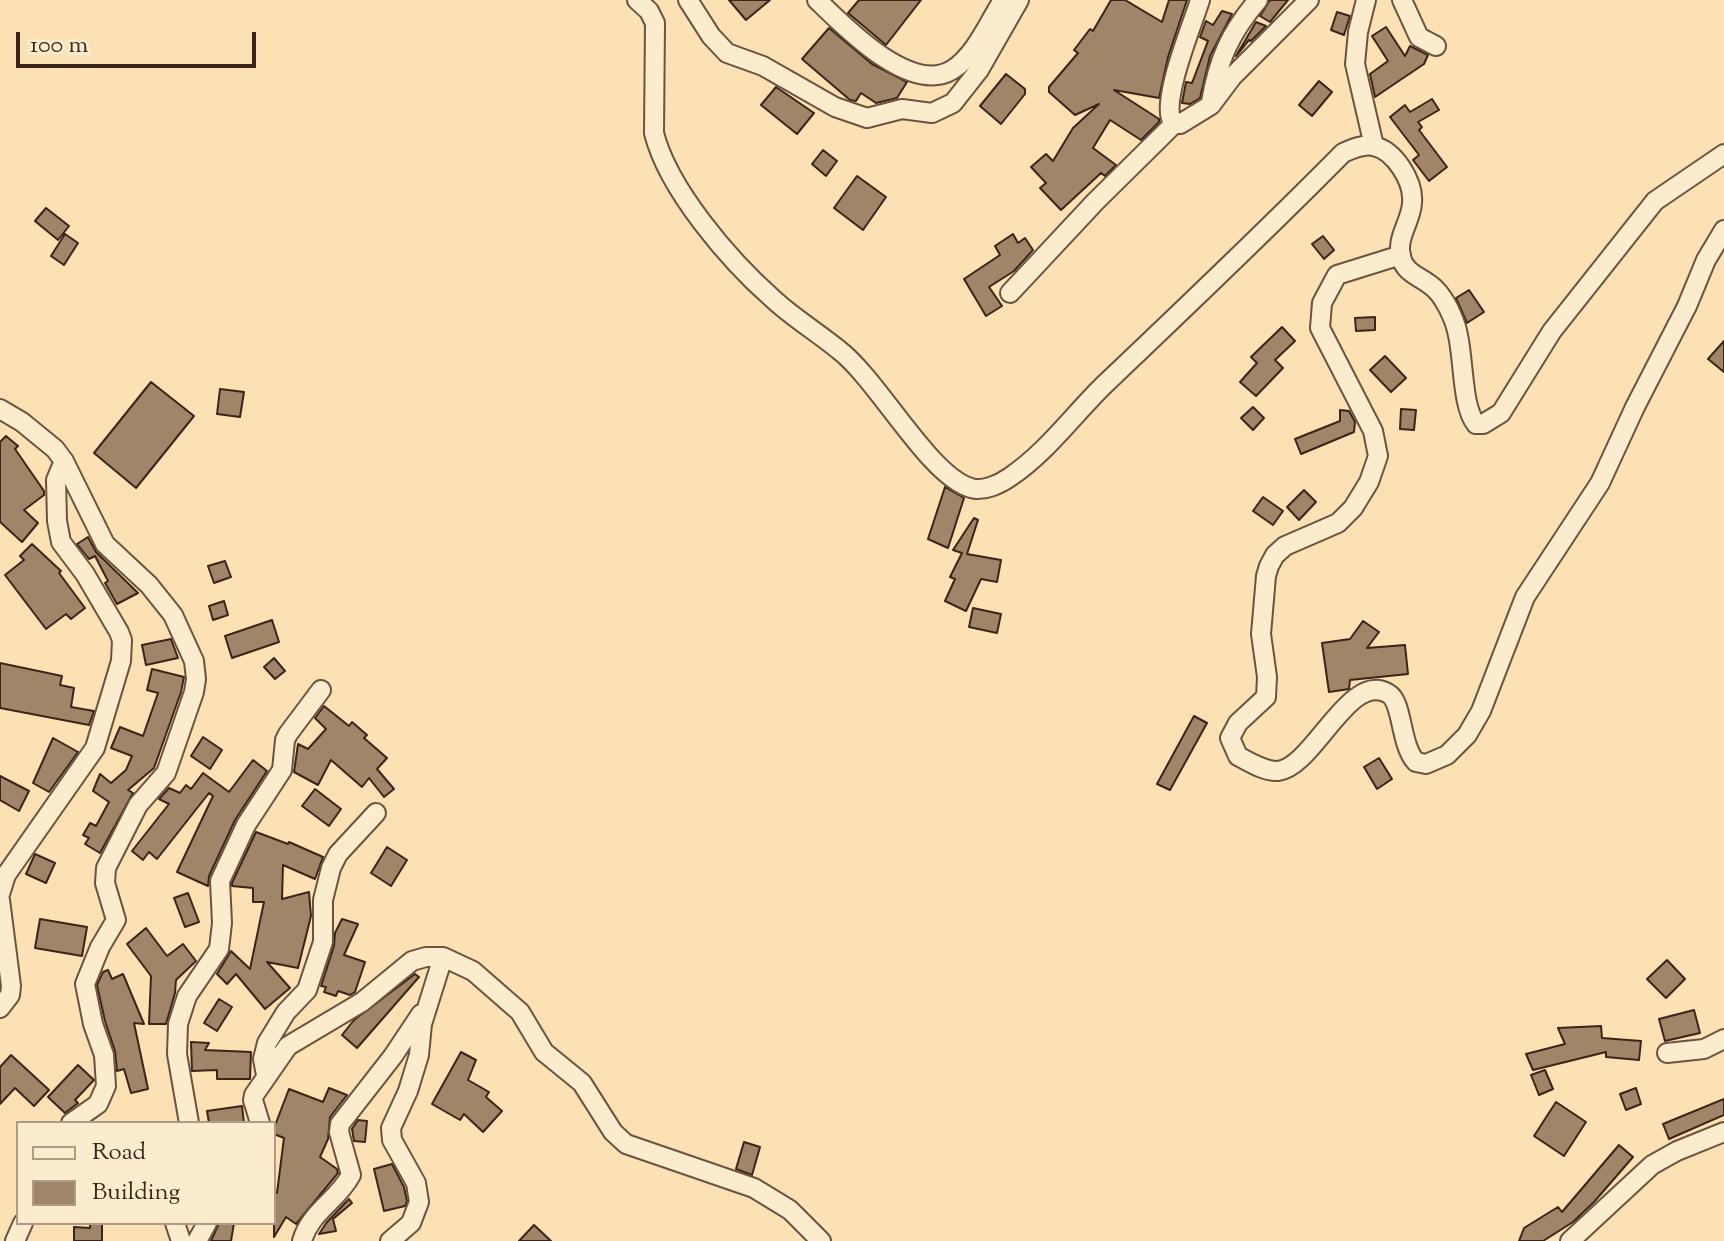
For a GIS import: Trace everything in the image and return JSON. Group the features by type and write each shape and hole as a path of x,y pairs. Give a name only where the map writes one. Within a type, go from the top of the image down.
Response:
{"street":[{"path":"637,0 649,11 655,23 654,133 658,148 679,189 771,298 860,369 933,462 970,488 980,489 996,484 1019,470 1229,268 1343,153 1361,146 1374,146 1394,158 1412,193 1412,207 1400,238 1401,255 1406,269 1437,290 1452,316 1460,337 1470,413 1476,424 1483,424 1501,413 1552,331 1655,201 1724,154"},
{"path":"688,0 711,36 727,53 763,66 835,107 867,118 902,109 932,113 953,103 979,70 1019,0"},
{"path":"817,0 884,57 911,74 934,76 952,70 969,54 1003,0"},
{"path":"1175,123 1170,117 1170,106 1182,50 1200,0"},
{"path":"1211,105 1215,74 1222,53 1258,0"},
{"path":"1010,293 1175,123 1184,123 1211,105 1232,77 1309,0"},
{"path":"1366,0 1356,43 1355,64 1374,146"},
{"path":"1402,0 1419,37 1436,46"},
{"path":"1401,255 1337,275 1322,303 1320,328 1377,439 1378,456 1369,482 1353,508 1338,523 1285,546 1275,555 1266,576 1261,634 1267,677 1266,697 1238,723 1230,738 1238,756 1272,770 1280,771 1294,764 1357,696 1366,691 1392,695 1405,745 1416,762 1426,764 1447,755 1467,735 1491,689 1525,597 1600,483 1687,306 1706,260 1724,230"},
{"path":"0,409 48,442 64,461 105,544 149,585 178,623 194,661 196,679 166,773 138,805 106,868 106,892 116,920 100,947 85,984 93,1024 104,1055 106,1086 98,1104 74,1121"},
{"path":"0,1008 10,995 11,986 0,897 6,875 95,748 121,661 122,640 119,632 85,574 61,542 56,480 64,461"},
{"path":"189,1121 177,1054 178,1024 187,996 216,954 221,940 220,881 246,825 282,770 288,734 321,690"},
{"path":"266,1075 263,1059 267,1043 286,1012 307,990 323,942 323,900 331,868 338,854 376,813"},
{"path":"259,1121 253,1100 266,1075 288,1046 362,1002 404,966 426,957 443,957 473,971 520,1012 538,1045 582,1083 613,1132 626,1144 754,1188 790,1210 821,1241"},
{"path":"390,1241 411,1223 419,1202 416,1183 392,1140 391,1128 408,1091 428,1004 443,957"},
{"path":"302,1241 309,1223 342,1189 351,1175 339,1132 340,1124 393,1056 428,1004"},
{"path":"1667,1053 1704,1049 1724,1039"},
{"path":"1570,1241 1652,1165 1724,1132"}],"building":[{"path":"729,0 770,0 746,20"},
{"path":"859,0 921,0 886,45 848,13"},
{"path":"1111,0 1125,0 1162,22 1169,0 1187,0 1168,57 1159,98 1114,90 1159,119 1159,122 1141,140 1110,120 1093,148 1116,165 1105,176 1101,173 1061,210 1040,188 1046,183 1031,167 1046,154 1053,161 1073,128 1099,104 1075,115 1049,92 1049,87 1078,53 1074,50 1090,29 1093,31"},
{"path":"1270,0 1288,0 1270,22 1260,16"},
{"path":"1222,11 1232,14 1210,56 1200,98 1190,104 1182,103 1186,82 1192,83 1208,41 1200,37 1206,21 1213,25"},
{"path":"1337,12 1350,16 1344,35 1331,30"},
{"path":"1256,22 1266,26 1236,56"},
{"path":"1386,27 1405,56 1410,46 1428,55 1424,64 1375,97 1370,74 1388,61 1372,36"},
{"path":"829,28 872,64 907,82 897,98 876,103 861,93 856,101 850,100 802,59"},
{"path":"1006,74 1025,89 1025,94 1001,124 980,106"},
{"path":"1319,81 1332,92 1312,116 1299,105"},
{"path":"776,87 814,113 797,134 761,105"},
{"path":"1432,99 1439,110 1418,122 1422,127 1419,130 1447,167 1429,181 1413,160 1419,155 1390,117 1405,105 1410,112"},
{"path":"823,150 837,161 826,176 812,164"},
{"path":"857,176 886,197 863,230 834,208"},
{"path":"46,208 69,226 58,240 35,221"},
{"path":"65,234 78,243 64,265 51,256"},
{"path":"1013,234 1018,243 1025,238 1033,250 1014,271 989,287 1002,306 986,316 964,279 1000,255 995,246"},
{"path":"1323,236 1334,250 1324,259 1312,244"},
{"path":"1469,290 1484,312 1467,323 1456,298"},
{"path":"1375,317 1375,330 1356,331 1355,318"},
{"path":"1282,327 1295,341 1275,360 1283,368 1256,396 1240,382 1257,363 1251,357"},
{"path":"1724,341 1724,372 1708,359"},
{"path":"1385,356 1406,378 1391,392 1370,370"},
{"path":"151,382 194,416 136,488 94,453"},
{"path":"220,389 244,392 240,417 217,414"},
{"path":"1253,407 1264,418 1253,430 1241,418"},
{"path":"1401,409 1416,410 1414,430 1400,429"},
{"path":"1340,410 1349,411 1355,422 1354,432 1301,454 1295,439 1340,421"},
{"path":"6,436 18,446 15,449 44,491 44,495 24,510 38,523 22,542 0,522 0,442"},
{"path":"945,487 964,498 948,548 928,539"},
{"path":"1304,490 1316,502 1299,520 1287,507"},
{"path":"1263,497 1283,511 1273,525 1253,511"},
{"path":"974,518 978,520 967,554 1001,560 997,582 981,579 966,611 945,601 955,579 950,577 962,553 953,550"},
{"path":"88,537 96,552 138,593 117,604 95,556 89,559 77,544"},
{"path":"32,544 61,571 59,573 85,608 71,619 66,614 46,629 5,575 24,560 20,556"},
{"path":"225,561 231,577 214,583 208,566"},
{"path":"224,601 228,615 213,620 209,606"},
{"path":"973,608 1001,614 997,633 969,627"},
{"path":"272,620 279,642 232,658 225,636"},
{"path":"1363,621 1379,632 1367,648 1405,645 1408,674 1350,680 1349,689 1329,692 1322,643 1350,639"},
{"path":"171,639 178,658 146,665 142,645"},
{"path":"274,658 285,671 275,679 264,667"},
{"path":"0,663 62,676 60,685 74,688 71,707 94,711 89,725 0,708"},
{"path":"152,669 184,677 181,692 154,768 128,790 133,793 100,853 85,844 89,838 83,835 90,823 96,826 109,802 93,791 100,774 111,783 126,770 132,756 111,748 120,727 143,736 158,693 147,690"},
{"path":"324,706 349,726 352,722 367,735 364,738 387,758 377,769 394,789 384,797 369,778 362,787 331,760 318,785 294,772 298,744 308,749 326,729 315,718"},
{"path":"1194,716 1207,723 1170,790 1157,784"},
{"path":"203,737 222,750 210,769 191,756"},
{"path":"53,738 78,752 49,792 33,783"},
{"path":"1379,758 1392,779 1377,789 1364,767"},
{"path":"253,760 267,771 235,820 209,876 208,886 177,872 213,796 209,793 157,859 149,852 143,860 132,851 169,804 159,799 169,788 180,793 186,785 191,789 203,773 229,792"},
{"path":"0,776 29,791 19,811 0,800"},
{"path":"315,789 341,809 329,826 302,806"},
{"path":"256,832 323,857 315,879 283,865 282,899 309,892 311,916 298,968 267,962 290,988 265,1009 236,974 227,984 217,974 231,951 250,969 264,902 253,902 253,888 232,886 232,883"},
{"path":"387,847 407,860 391,886 371,873"},
{"path":"35,854 55,863 46,883 26,874"},
{"path":"188,893 199,922 185,927 174,898"},
{"path":"40,919 87,927 82,956 35,948"},
{"path":"342,919 358,924 344,955 365,962 355,992 350,995 338,991 336,996 324,992 326,987 321,986 335,933"},
{"path":"146,928 167,956 183,944 196,961 176,980 166,1024 149,1024 151,976 127,944"},
{"path":"1667,960 1685,979 1666,998 1647,979"},
{"path":"108,970 112,979 123,974 144,1024 134,1023 148,1089 131,1093 124,1069 117,1071 115,1051 97,985 103,972"},
{"path":"415,974 419,977 357,1048 342,1035 354,1020"},
{"path":"219,999 232,1007 217,1031 204,1023"},
{"path":"1694,1010 1700,1033 1665,1041 1659,1019"},
{"path":"1601,1026 1602,1038 1641,1041 1639,1060 1606,1057 1606,1052 1533,1070 1526,1054 1565,1044 1558,1028"},
{"path":"191,1042 209,1043 205,1050 251,1052 250,1079 217,1079 217,1070 192,1071"},
{"path":"461,1052 476,1060 468,1080 489,1092 486,1097 502,1111 483,1132 464,1114 460,1120 432,1104"},
{"path":"11,1055 49,1090 34,1106 15,1088 0,1104 0,1067"},
{"path":"78,1065 94,1080 75,1100 78,1103 65,1113 48,1097"},
{"path":"1545,1070 1553,1089 1539,1095 1531,1075"},
{"path":"329,1088 347,1095 330,1117 328,1139 320,1157 338,1173 296,1224 286,1217 274,1237 276,1192 284,1138 276,1135 276,1123 289,1089 323,1102"},
{"path":"1636,1088 1641,1104 1626,1110 1620,1094"},
{"path":"1724,1099 1724,1115 1669,1139 1663,1124"},
{"path":"1556,1102 1586,1122 1564,1156 1534,1136"},
{"path":"242,1106 244,1121 209,1121 207,1111"},
{"path":"358,1120 367,1121 365,1142 354,1141 352,1129"},
{"path":"744,1142 760,1147 752,1175 736,1169"},
{"path":"1619,1145 1633,1157 1594,1202 1573,1222 1543,1241 1519,1241 1524,1228 1558,1207 1562,1212"},
{"path":"392,1164 404,1187 407,1201 405,1206 384,1211 374,1169"},
{"path":"349,1199 352,1203 333,1219 336,1231 319,1234 327,1222"},
{"path":"90,1225 102,1225 102,1241 74,1241 74,1227 90,1228"},
{"path":"218,1225 234,1225 231,1241 211,1241"},
{"path":"534,1225 551,1241 519,1241"}]}
